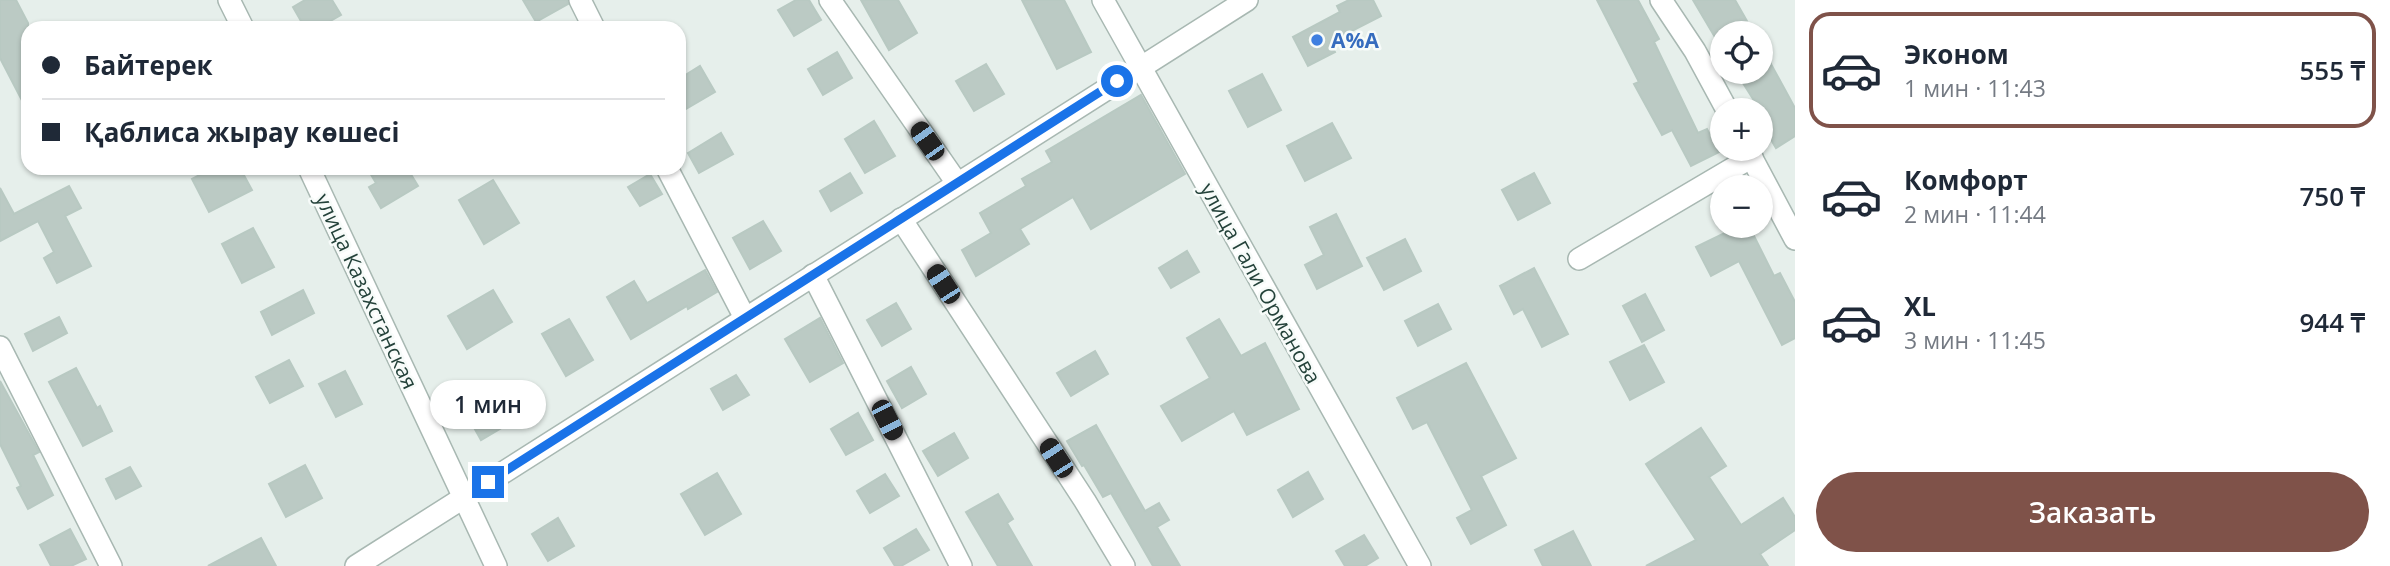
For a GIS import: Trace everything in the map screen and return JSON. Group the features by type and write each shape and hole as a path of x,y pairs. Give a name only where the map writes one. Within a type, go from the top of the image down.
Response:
{"street":[{"path":"229,0 240,21"},
{"path":"580,0 590,21"},
{"path":"830,0 957,183"},
{"name":"улица Гали Орманова","path":"1103,0 1420,566"},
{"path":"356,566 1247,0"},
{"path":"1661,0 1695,51 1720,98"},
{"path":"1579,259 1736,161"},
{"path":"1753,161 1795,239"},
{"name":"улица Казахстанская","path":"312,175 496,566"},
{"path":"671,175 745,318"},
{"path":"901,219 1085,501 1124,566"},
{"path":"813,275 961,566"},
{"path":"0,347 111,566"}],"building":[{"path":"0,0 16,0 27,21 21,21 21,98 0,58"},
{"path":"305,0 332,0 341,15 330,21 301,21 293,7"},
{"path":"523,0 567,0 568,4 535,21"},
{"path":"796,0 809,0 821,20 794,36 778,10"},
{"path":"861,0 898,0 917,33 889,50"},
{"path":"1022,0 1064,0 1091,52 1057,69"},
{"path":"1349,0 1373,0 1381,16 1330,42 1335,52 1308,66 1293,37 1340,12 1337,6"},
{"path":"1597,0 1638,0 1659,39 1654,42 1698,133 1707,129 1710,135 1710,156 1691,166 1672,130 1662,135 1634,84 1639,82"},
{"path":"1693,0 1735,0 1747,21 1710,21 1710,29"},
{"path":"837,52 852,78 823,95 808,69"},
{"path":"986,64 1004,94 974,111 956,81"},
{"path":"700,66 715,92 686,109 686,75"},
{"path":"1773,68 1795,108 1795,136 1776,148 1773,143 1773,98 1752,98 1744,84 1773,84"},
{"path":"1262,74 1281,110 1248,127 1229,91"},
{"path":"1141,95 1185,174 1091,229 1073,197 1020,229 1029,244 976,276 962,250 991,233 980,213 1026,186 1022,179 1052,162 1046,151"},
{"path":"874,121 895,156 865,173 845,139"},
{"path":"1332,123 1351,158 1305,181 1287,146"},
{"path":"721,133 733,154 699,173 688,153"},
{"path":"850,173 862,193 831,211 820,191"},
{"path":"1534,173 1550,203 1518,220 1502,190"},
{"path":"200,175 244,175 252,190 209,212 192,179"},
{"path":"371,175 411,175 418,186 381,208 369,187 376,183"},
{"path":"651,175 662,194 640,206 628,187"},
{"path":"493,180 519,223 484,244 459,200"},
{"path":"69,186 81,208 65,216 91,266 57,283 44,258 54,252 38,221 0,241 0,188 14,214"},
{"path":"1336,214 1362,266 1317,289 1305,265 1324,255 1310,227"},
{"path":"763,221 781,251 750,269 733,238"},
{"path":"253,228 274,267 242,283 222,244"},
{"path":"1715,238 1755,238 1774,276 1780,273 1795,302 1795,338 1782,345 1739,261 1711,276 1696,247"},
{"path":"1405,239 1421,271 1384,290 1367,258"},
{"path":"1187,251 1199,272 1171,288 1159,268"},
{"path":"1534,268 1568,334 1542,347 1523,309 1514,314 1500,286"},
{"path":"705,270 717,292 688,309 687,306 631,339 607,297 634,281 647,303"},
{"path":"303,290 314,313 272,335 261,312"},
{"path":"493,290 512,322 467,349 448,316"},
{"path":"1645,294 1664,330 1642,342 1623,306"},
{"path":"896,303 911,329 882,346 867,320"},
{"path":"1438,304 1451,329 1418,346 1405,321"},
{"path":"59,317 67,333 33,351 25,334"},
{"path":"820,318 843,363 810,382 785,339"},
{"path":"569,319 593,360 566,376 542,334"},
{"path":"1219,319 1241,356 1265,343 1299,409 1247,435 1234,411 1182,441 1161,406 1210,378 1187,338"},
{"path":"1644,345 1664,382 1630,400 1610,362"},
{"path":"1095,351 1108,374 1071,396 1057,373"},
{"path":"289,360 303,386 270,403 256,377"},
{"path":"1466,363 1516,458 1481,476 1506,525 1471,544 1457,518 1472,510 1427,422 1413,429 1397,398"},
{"path":"911,367 926,394 902,408 887,381"},
{"path":"76,368 112,431 83,446 49,382"},
{"path":"345,371 362,404 336,417 319,384"},
{"path":"736,375 749,395 723,410 711,389"},
{"path":"0,381 39,452 33,455 53,495 28,509 17,488 21,486 0,444"},
{"path":"495,408 505,426 481,440 471,422"},
{"path":"858,413 873,440 846,455 831,429"},
{"path":"1096,425 1145,511 1159,503 1169,520 1157,527 1180,566 1153,566 1111,493 1103,497 1067,441"},
{"path":"1701,428 1726,466 1709,477 1741,525 1783,498 1795,517 1795,530 1760,554 1768,566 1646,566 1696,540 1646,464"},
{"path":"954,433 968,458 938,476 923,451"},
{"path":"305,465 322,498 286,517 269,484"},
{"path":"130,467 141,486 116,499 106,479"},
{"path":"1308,472 1323,499 1293,517 1278,490"},
{"path":"717,473 741,514 705,535 681,494"},
{"path":"885,474 899,496 870,513 857,491"},
{"path":"998,494 1013,519 1007,523 1032,566 998,566 966,512"},
{"path":"558,518 574,546 548,561 532,534"},
{"path":"70,529 86,559 71,566 51,566 40,545"},
{"path":"916,529 929,550 901,566 895,566 884,548"},
{"path":"1573,531 1591,566 1543,566 1535,550"},
{"path":"1364,535 1378,558 1365,566 1345,566 1336,551"},
{"path":"261,538 276,566 208,566"}],"place":[{"name":"A%A","path":"1317,40"}],"route":[{"path":"488,482 1117,81"}]}
